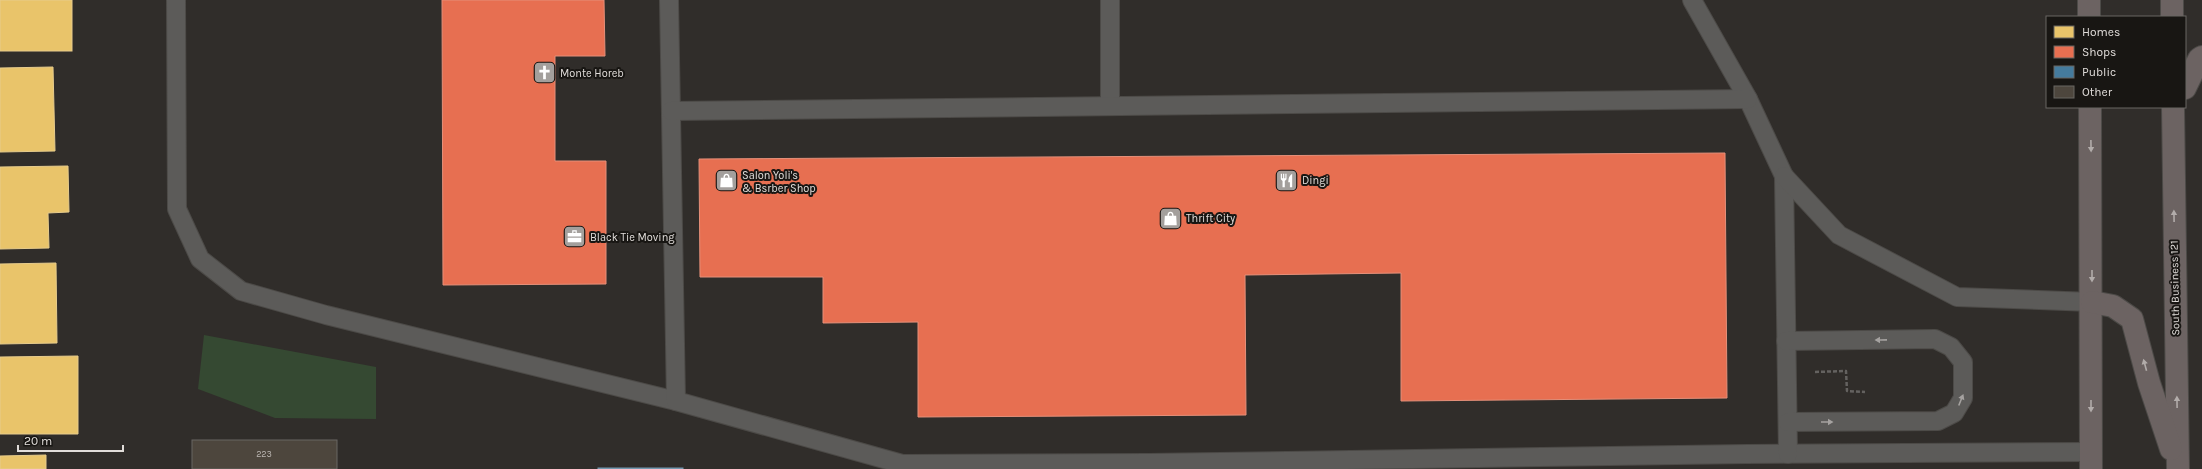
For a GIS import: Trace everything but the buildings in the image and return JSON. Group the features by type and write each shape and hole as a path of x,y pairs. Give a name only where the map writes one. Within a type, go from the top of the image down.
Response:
{"main road":[{"path":"2089,0 2089,16"},
{"path":"2172,0 2172,16"},
{"path":"2186,86 2199,59 2202,57"},
{"path":"2090,108 2092,302 2091,461"},
{"name":"South Business 121","path":"2174,109 2178,469"},
{"path":"2092,302 2113,306 2132,319 2150,382 2178,469"}],"lane":[{"path":"176,0 177,209 200,259 241,291 326,315 676,401 902,464 1148,466 1746,462 1788,454 2091,461"},
{"path":"669,0 676,401"},
{"path":"1110,0 1110,106"},
{"path":"1692,0 1748,99 1784,176 1840,235 1957,297 2092,302"},
{"path":"671,111 1748,99"},
{"path":"1784,176 1788,454"},
{"path":"1786,341 1935,339 1951,347 1962,362 1963,378 1963,398 1954,413 1938,421 1788,422"}],"path":[{"path":"1806,372 1846,372 1847,391 1870,392"}],"green space":[{"path":"204,335 376,367 376,419 275,418 198,389"}],"place":[{"name":"Monte Horeb","path":"544,73"},
{"name":"Dingi","path":"1287,180"},
{"name":"Salon Yoli's & Bsrber Shop","path":"726,181"},
{"name":"Thrift City","path":"1170,218"},
{"name":"Black Tie Moving","path":"575,237"}]}
